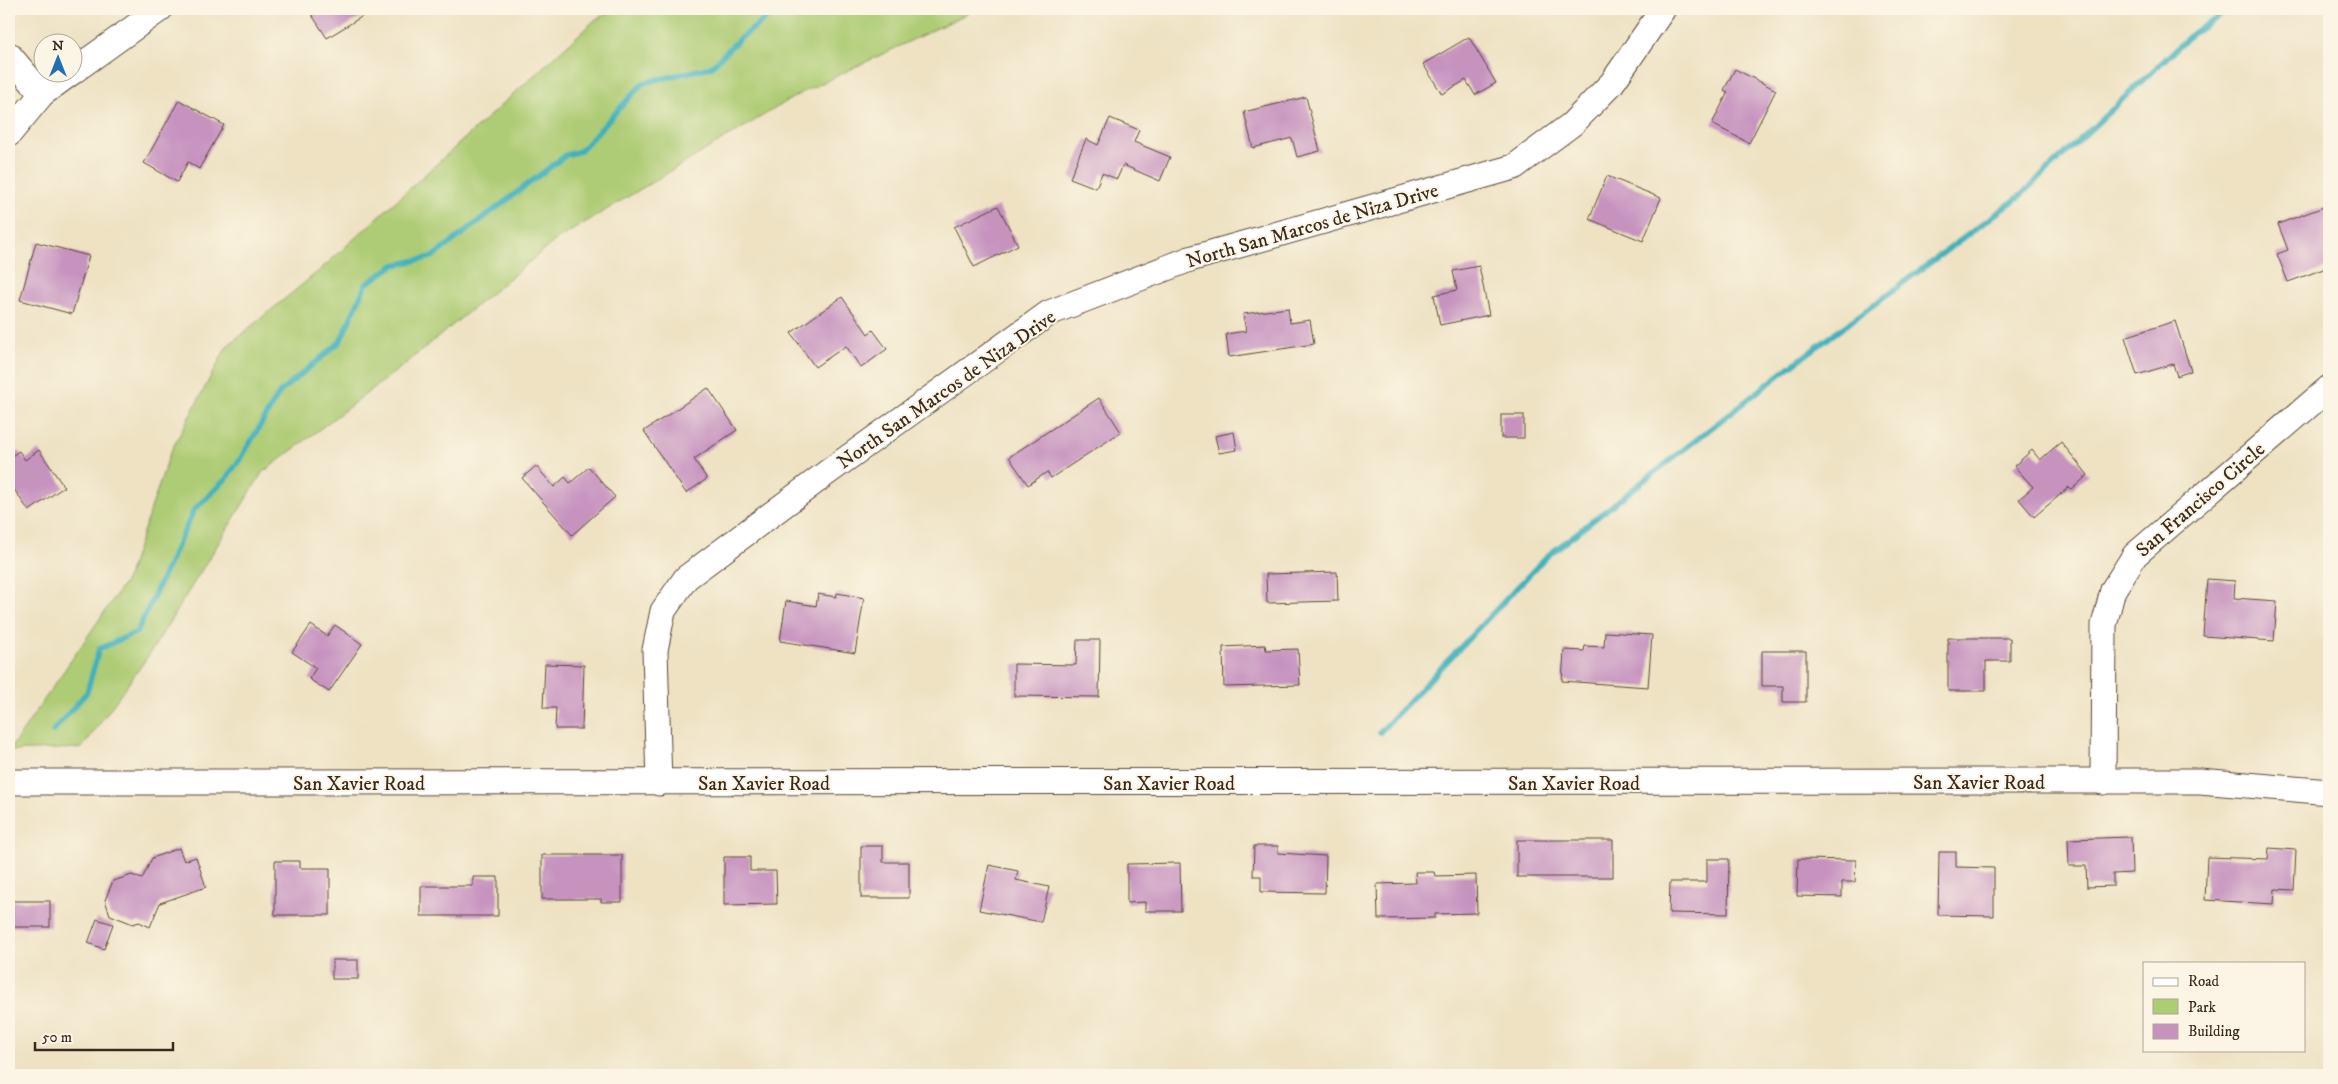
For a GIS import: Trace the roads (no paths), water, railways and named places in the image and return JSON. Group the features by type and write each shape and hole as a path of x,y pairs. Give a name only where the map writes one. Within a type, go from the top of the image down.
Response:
{"street":[{"path":"82,65 160,9"},
{"name":"North San Marcos de Niza Drive","path":"658,783 655,650 663,611 686,578 828,472 1049,313 1190,259 1514,166 1572,124 1612,83 1663,9"},
{"path":"9,55 42,94"},
{"path":"9,134 42,94 58,82"},
{"name":"San Francisco Circle","path":"2103,782 2104,625 2113,590 2135,555 2329,388"},
{"name":"San Xavier Road","path":"9,782 2200,781 2329,792"}],"waterway":[{"path":"53,731 87,692 99,649 137,632 194,510 225,480 241,458 280,392 340,342 366,284 394,265 432,257 566,155 580,151 643,83 711,67 739,39 779,9"},
{"path":"1380,732 1546,557 1783,372 2020,196 2194,32 2231,9"}]}
